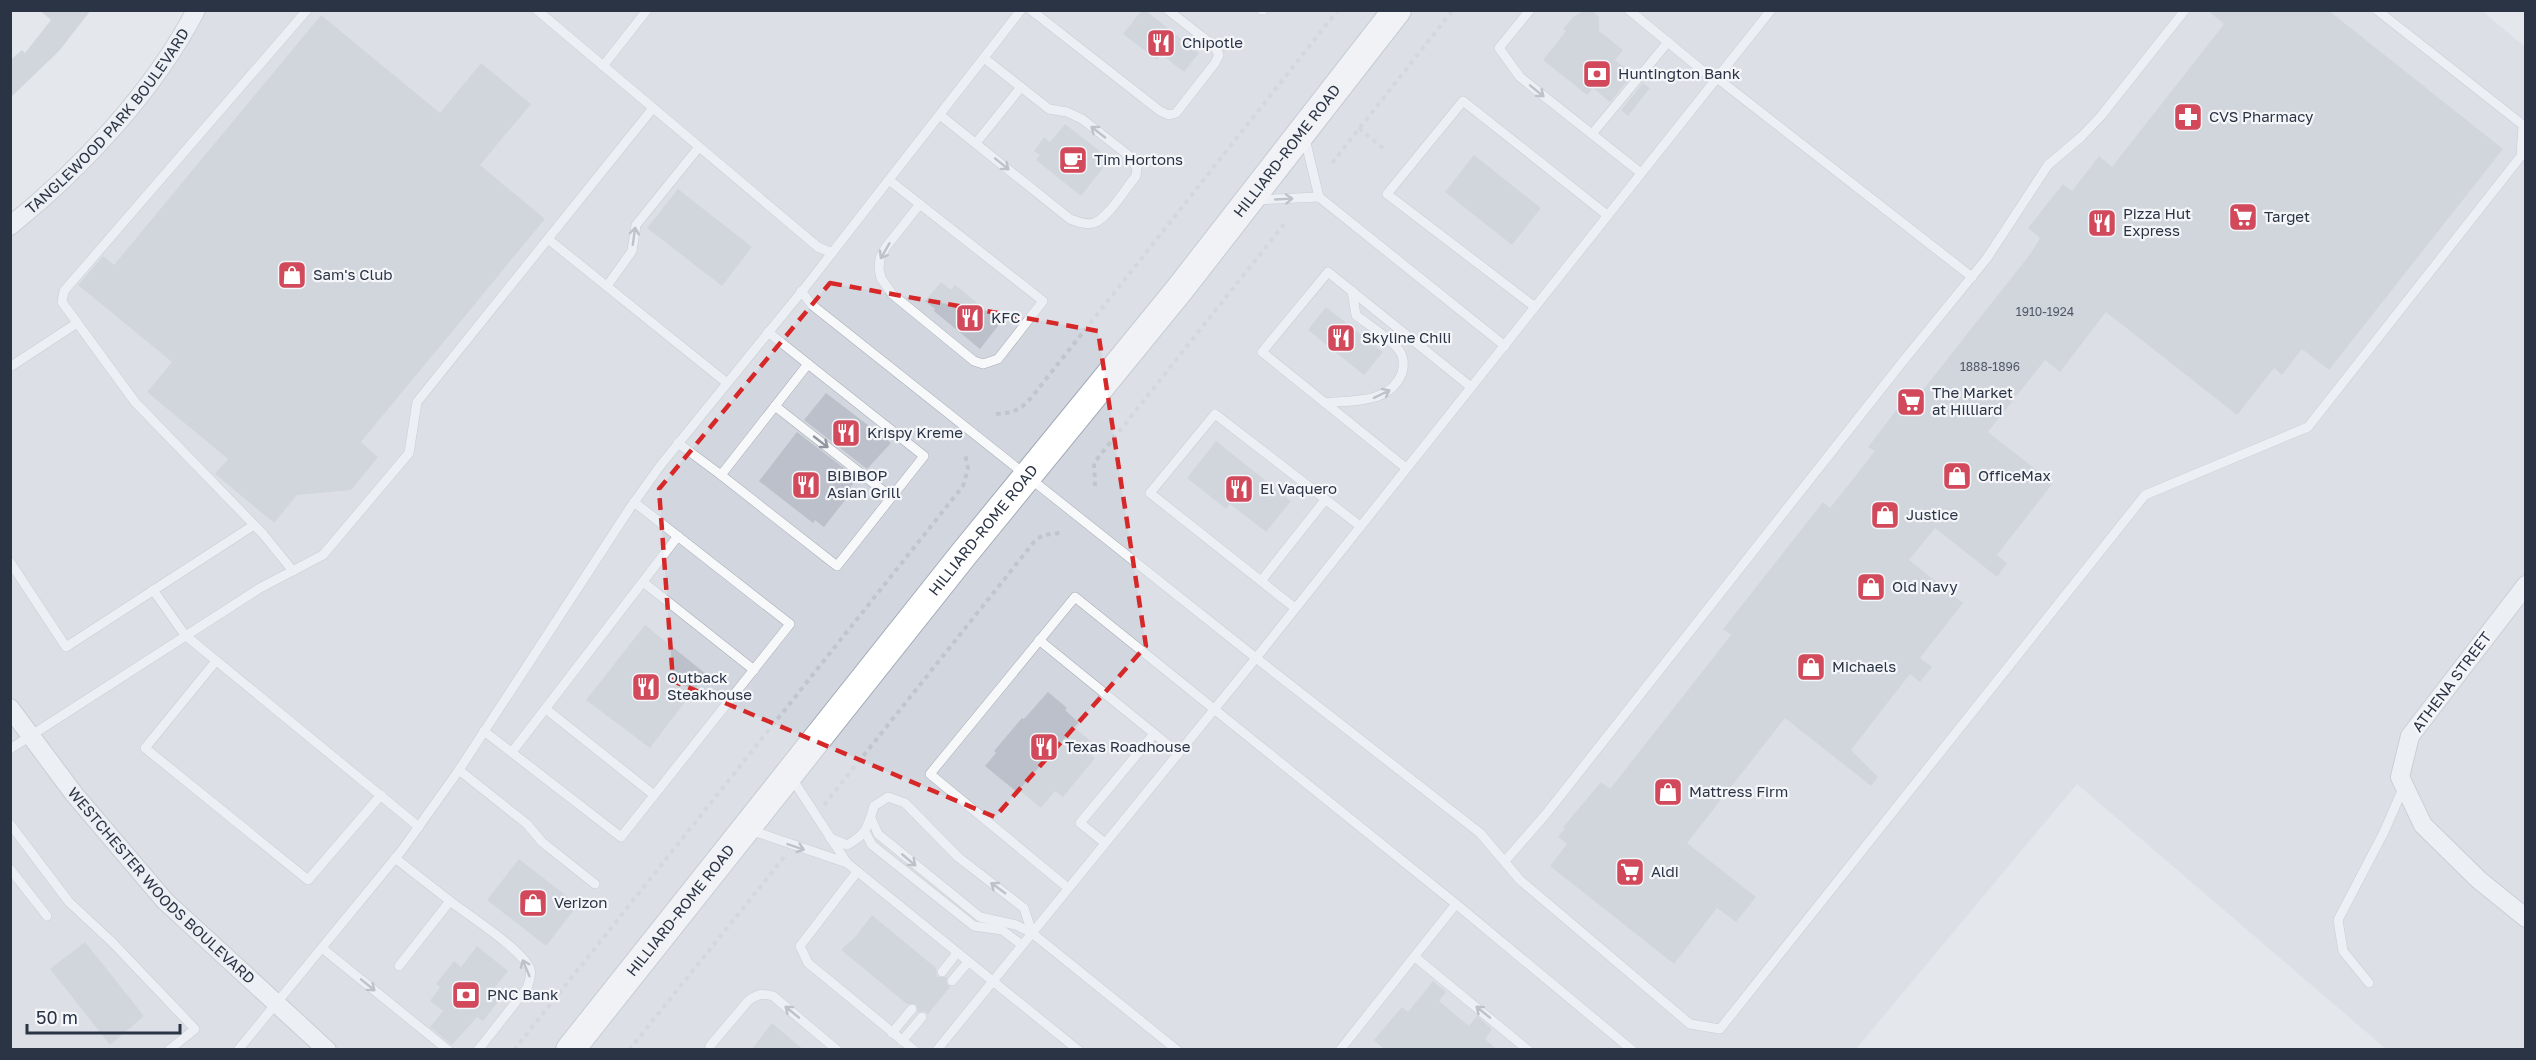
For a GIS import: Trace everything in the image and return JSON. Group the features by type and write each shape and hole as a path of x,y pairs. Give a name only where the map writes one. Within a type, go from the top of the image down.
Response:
{"main road":[{"name":"HILLIARD-ROME ROAD","path":"570,1050 1180,289 1397,10"}],"street":[{"name":"TANGLEWOOD PARK BOULEVARD","path":"10,226 49,194 133,104 158,72 196,10"},
{"name":"ATHENA STREET","path":"2526,585 2410,736 2400,777 2423,825 2479,880 2526,918"},
{"name":"WESTCHESTER WOODS BOULEVARD","path":"10,708 74,794 165,901 327,1050"}],"lane":[{"path":"293,571 254,525 135,402 62,302 64,291 307,10"},
{"path":"537,10 818,247 832,253"},
{"path":"603,66 647,10"},
{"path":"238,1050 419,827 459,770 634,502 678,443 832,253 1021,10"},
{"path":"1031,10 1168,115 1176,113 1219,55 1214,46 1168,10"},
{"path":"1530,10 1499,48 1520,77 1641,173"},
{"path":"1629,10 1972,277"},
{"path":"937,1050 1256,658 1771,10"},
{"path":"1505,861 1546,814 1987,258 2048,165 2081,137 2108,108 2185,10"},
{"path":"801,291 812,305 1480,833 1520,880 1690,1024 1720,1029 2145,495 2308,427 2522,156 2523,126 2377,10"},
{"path":"1592,134 1668,42"},
{"path":"940,114 1070,219 1082,224 1094,223 1105,215 1136,176 1137,168 1128,154 1082,120 1067,112 1049,109 984,58"},
{"path":"976,143 1021,87"},
{"path":"1535,307 1387,194 1463,101 1607,215"},
{"path":"10,748 260,588 323,555 409,453 417,402 653,108"},
{"path":"1303,131 1319,197 1504,346"},
{"path":"607,286 632,250 636,225 699,147"},
{"path":"889,180 920,204 1043,301 998,359 983,364 975,361 892,294 881,278 880,258 920,204"},
{"path":"1249,201 1319,197"},
{"path":"548,239 727,383"},
{"path":"1406,468 1262,352 1328,272 1471,387"},
{"path":"1325,403 1379,397 1390,391 1398,382 1403,369 1403,360 1399,350 1356,315 1352,291"},
{"path":"10,367 77,323"},
{"path":"678,443 837,566 924,456 768,332"},
{"path":"721,475 808,364"},
{"path":"775,406 891,497"},
{"path":"1295,608 1150,493 1215,414 1360,526"},
{"path":"1261,581 1325,500"},
{"path":"484,731 621,837 790,624 634,502"},
{"path":"10,562 66,647 254,525"},
{"path":"512,752 678,536"},
{"path":"643,582 754,670"},
{"path":"153,590 184,635 419,827"},
{"path":"1068,888 930,774 1075,597 1456,904 1632,1050"},
{"path":"1039,640 1178,753"},
{"path":"216,661 145,748 308,880 381,795"},
{"path":"546,709 654,795"},
{"path":"1105,843 1080,823 1154,734"},
{"path":"459,770 528,824 542,842 595,884"},
{"path":"789,775 815,818 847,863 1078,1050"},
{"path":"2369,983 2343,951 2337,920 2384,832 2404,786"},
{"path":"829,838 847,845 860,838 865,832 874,806 888,797 905,803 958,857 1024,908 1032,933"},
{"path":"871,818 878,834 980,917 1016,925 1032,933 1177,1050"},
{"path":"10,824 69,902 112,942 195,1029 169,1050"},
{"path":"745,829 847,863"},
{"path":"865,832 872,845 974,926 1002,930 1022,945"},
{"path":"395,858 512,948 530,969 527,988 478,1050"},
{"path":"10,869 46,916"},
{"path":"857,872 800,946 808,963 914,1050"},
{"path":"399,966 450,901"},
{"path":"1340,1050 1456,904"},
{"path":"322,948 448,1050"},
{"path":"942,972 957,952"},
{"path":"1415,957 1528,1050"},
{"path":"952,981 968,962"},
{"path":"710,1050 710,1046 748,1001 763,993 773,996 837,1050"},
{"path":"892,1033 912,1009"},
{"path":"902,1041 922,1017"}],"path":[{"path":"996,414 1015,411 1027,403 1338,10"},
{"path":"1332,163 1453,10"},
{"path":"1359,128 1385,150"},
{"path":"1095,486 1094,463 1285,223"},
{"path":"514,1050 963,486 968,469 965,453"},
{"path":"815,818 1034,542 1043,535 1060,533"},
{"path":"629,1050 770,872 795,846"}],"highlighted area":[{"path":"830,283 1098,331 1146,646 995,817 673,681 659,489"}],"shaded area":[{"path":"2481,10 2525,47 2525,1049 2386,1049 2077,784 1856,1049 11,1050 11,226 105,135 196,11"}],"building":[{"path":"39,10 91,10 59,51 10,98 10,60 22,50 25,53 51,20"},
{"name":"Chipotle","path":"1142,10 1145,10 1199,53 1184,72 1161,54 1157,60 1123,34"},
{"name":"Huntington Bank","path":"1592,10 1599,17 1599,31 1623,50 1615,60 1633,74 1610,102 1593,88 1587,95 1543,60 1566,31 1563,29 1573,17"},
{"path":"2207,10 2328,10 2503,149 2329,370 2302,349 2282,375 2274,368 2237,415 2106,312 2060,372 2045,360 1988,432 2053,483 1997,555 2007,563 1997,577 1935,528 1909,560 1963,603 1920,658 1932,667 1920,682 1910,674 1851,750 1878,777 1871,786 1785,718 1687,843 1756,897 1736,922 1717,908 1674,964 1550,866 1567,844 1558,837 1565,828 1563,827 1601,782 1610,789 1731,635 1723,629 1823,502 1830,508 1875,451 1868,447 1908,395 1915,400 2031,253 2040,238 2028,228 2063,184 2072,191 2099,156 2112,167 2224,24"},
{"name":"Sam's Club","path":"321,15 440,113 481,63 531,104 480,165 545,219 361,442 378,457 351,490 297,495 274,523 215,474 228,459 147,392 172,362 78,285 103,256 114,265"},
{"path":"1643,83 1650,88 1628,116 1621,110"},
{"name":"Tim Hortons","path":"1065,124 1110,159 1081,196 1036,160 1040,155 1034,151 1044,137 1050,142"},
{"path":"1474,155 1541,208 1512,245 1445,192"},
{"path":"678,189 752,247 722,286 647,228"},
{"name":"KFC","path":"941,282 951,290 955,285 1001,322 980,349 925,301"},
{"name":"Skyline Chili","path":"1326,307 1383,352 1364,375 1308,330"},
{"name":"Krispy Kreme","path":"826,393 891,443 867,469 804,420"},
{"name":"BIBIBOP Asian Grill","path":"797,432 858,479 850,487 853,490 824,527 815,520 813,523 759,481"},
{"name":"El Vaquero","path":"1216,441 1291,501 1266,532 1230,504 1226,509 1187,478"},
{"name":"Outback Steakhouse","path":"645,625 706,674 650,748 586,700"},
{"name":"Texas Roadhouse","path":"1048,692 1067,708 1065,710 1080,724 1076,729 1093,743 1087,751 1095,758 1063,797 1055,791 1041,808 1020,791 1018,793 985,766 996,753 994,751 1022,718 1024,719"},
{"name":"Verizon","path":"519,859 578,905 546,946 487,900"},
{"path":"872,915 936,968 937,977 947,977 946,983 950,987 928,1014 924,1011 918,1012 916,1004 907,1004 841,950 856,936"},
{"path":"85,942 144,1016 110,1045 50,969"},
{"name":"PNC Bank","path":"477,946 508,971 492,991 501,998 483,1021 477,1017 452,1045 430,1027 443,1011 430,1001 440,987 436,984 454,961 461,967"},
{"path":"1433,981 1446,992 1439,1001 1469,1026 1477,1016 1492,1029 1485,1039 1498,1050 1385,1050 1374,1040 1402,1007 1408,1012"},
{"path":"772,1023 804,1050 751,1050"}],"place":[{"name":"Chipotle","path":"1161,43"},
{"name":"Huntington Bank","path":"1597,74"},
{"name":"CVS Pharmacy","path":"2188,117"},
{"name":"Tim Hortons","path":"1073,160"},
{"name":"Target","path":"2243,217"},
{"name":"Pizza Hut Express","path":"2102,223"},
{"name":"Sam's Club","path":"292,275"},
{"name":"KFC","path":"970,318"},
{"name":"Skyline Chili","path":"1341,338"},
{"name":"The Market at Hilliard","path":"1911,402"},
{"name":"Krispy Kreme","path":"846,433"},
{"name":"OfficeMax","path":"1957,476"},
{"name":"BIBIBOP Asian Grill","path":"806,485"},
{"name":"El Vaquero","path":"1239,489"},
{"name":"Justice","path":"1885,515"},
{"name":"Old Navy","path":"1871,587"},
{"name":"Michaels","path":"1811,667"},
{"name":"Outback Steakhouse","path":"646,687"},
{"name":"Texas Roadhouse","path":"1044,747"},
{"name":"Mattress Firm","path":"1668,792"},
{"name":"Aldi","path":"1630,872"},
{"name":"Verizon","path":"533,903"},
{"name":"PNC Bank","path":"466,995"}]}
